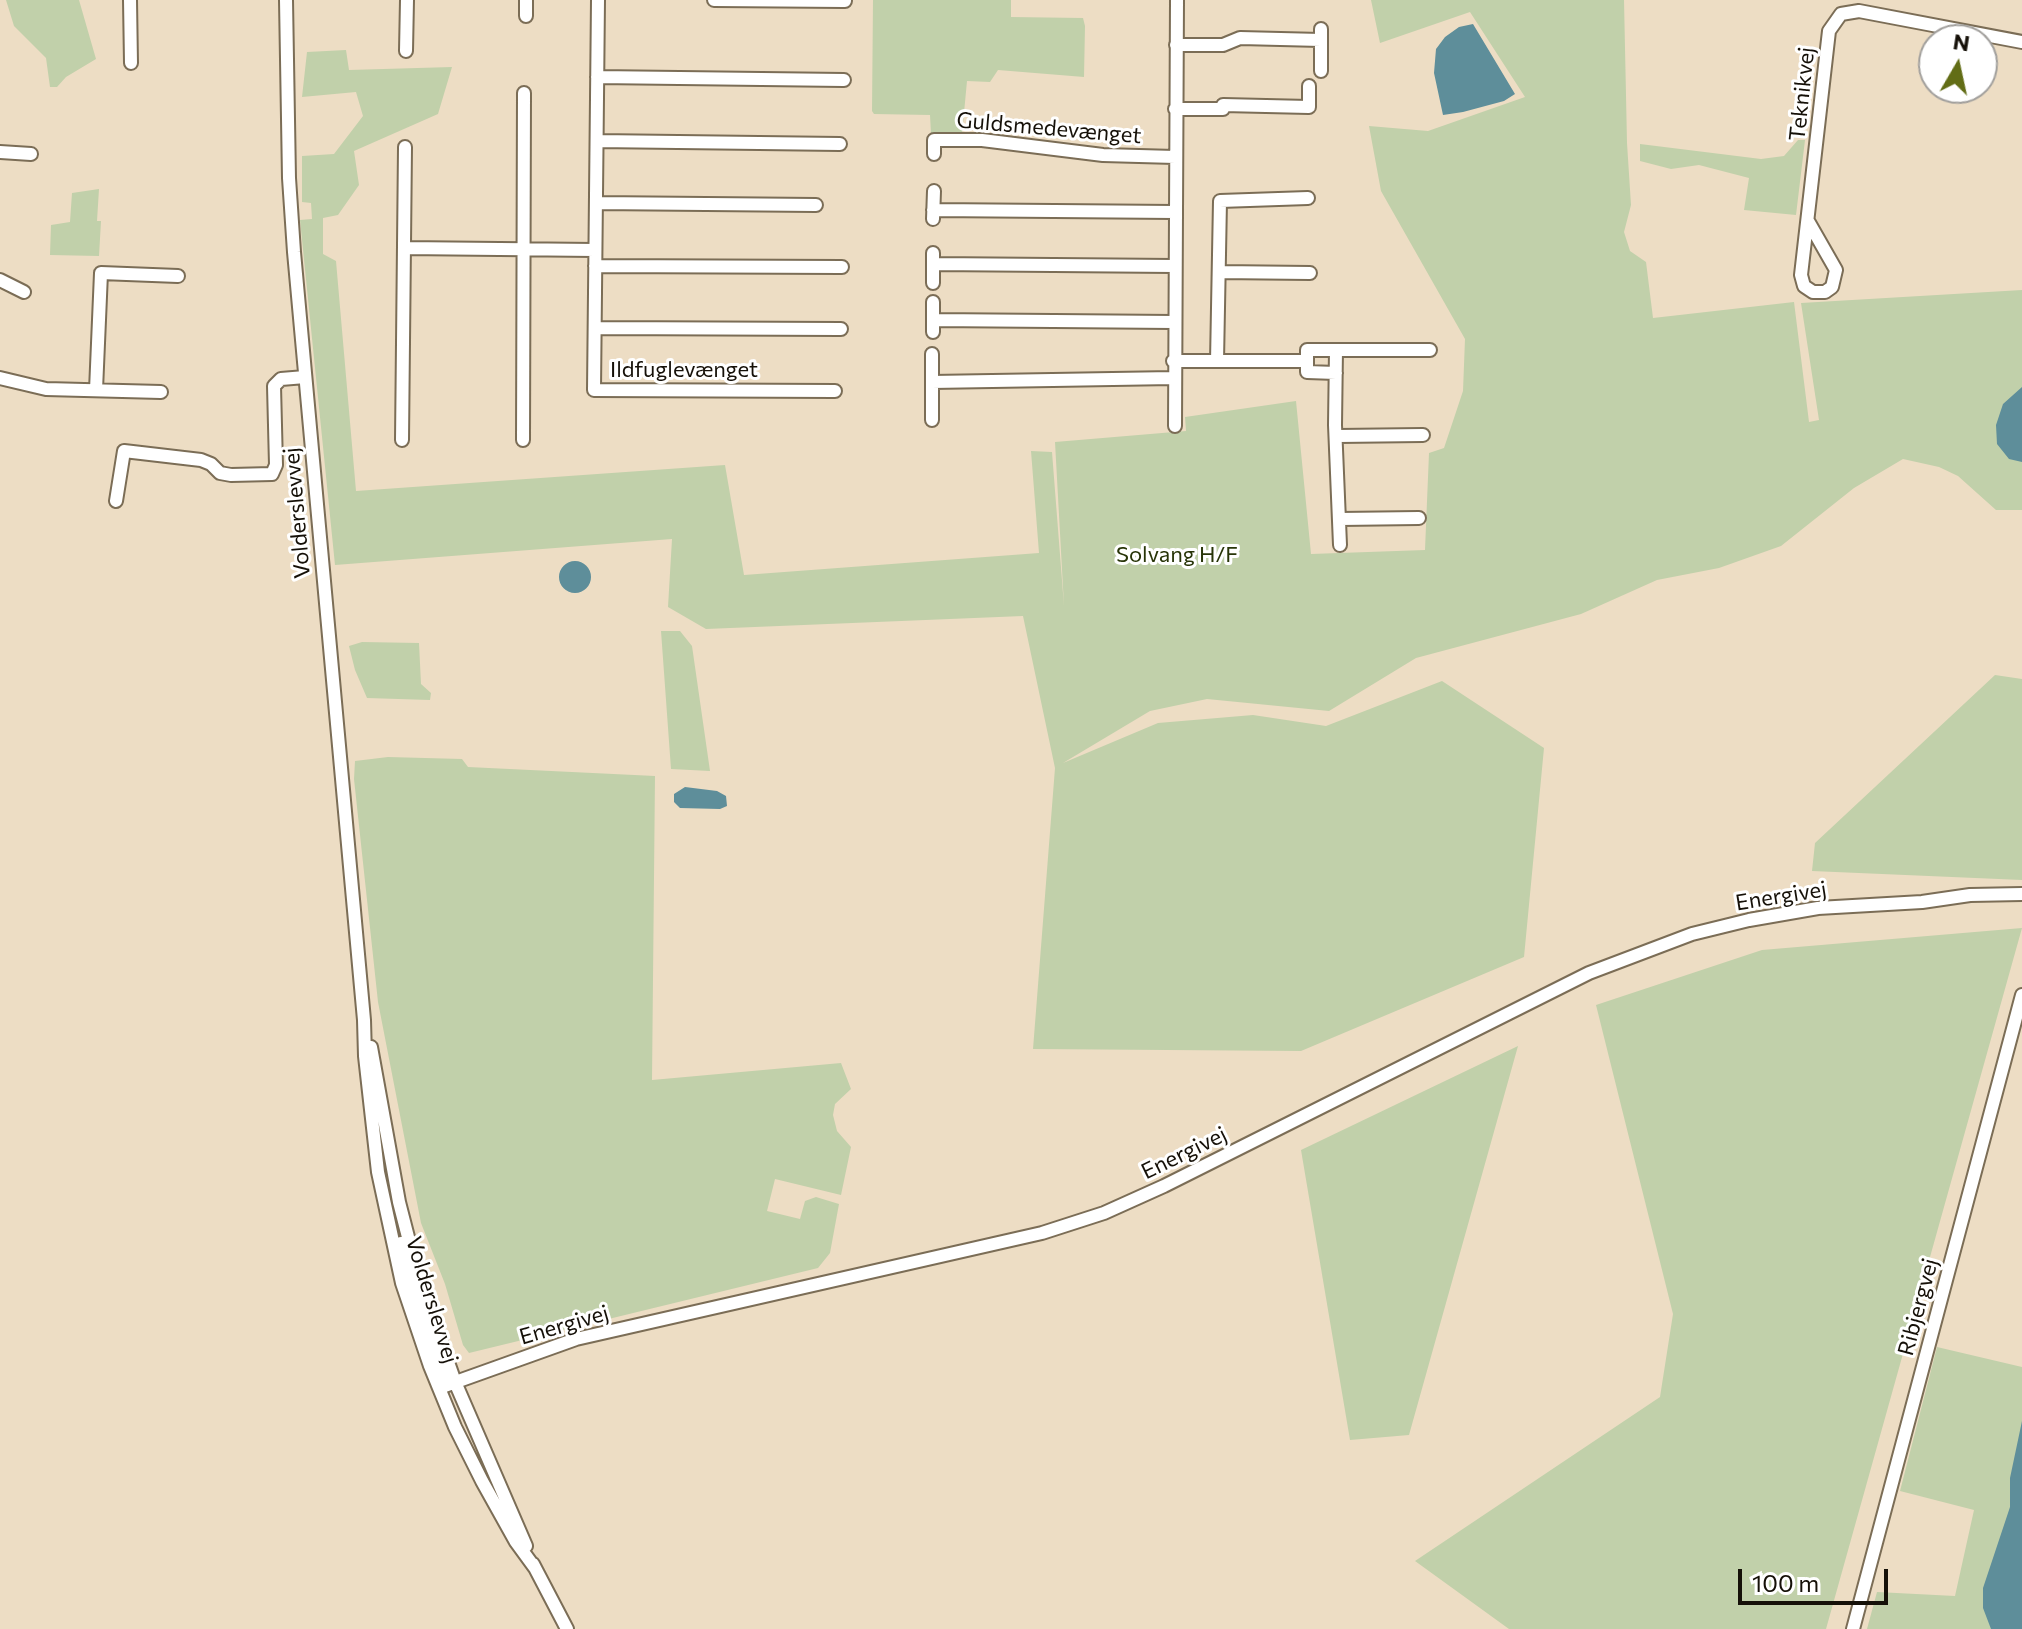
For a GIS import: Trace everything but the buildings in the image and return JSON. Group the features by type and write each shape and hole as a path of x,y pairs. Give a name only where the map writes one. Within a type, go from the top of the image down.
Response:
{"street":[{"path":"130,0 131,63"},
{"name":"Volderslevvej","path":"286,0 289,178 375,1149 402,1283 439,1388 482,1481 516,1542 535,1568"},
{"path":"406,51 407,0"},
{"path":"526,0 526,16"},
{"name":"Ildfuglevænget","path":"598,0 594,390 835,391"},
{"path":"714,0 845,1"},
{"name":"Guldsmedevænget","path":"1175,426 1177,0"},
{"name":"Teknikvej","path":"1808,221 1836,270 1832,287 1825,292 1813,292 1804,286 1801,275 1829,31 1841,14 1859,11 2022,42"},
{"path":"1176,45 1223,45 1240,38 1321,34 1321,71"},
{"path":"597,77 844,80"},
{"path":"1175,109 1223,109 1223,105 1309,107 1309,86"},
{"path":"523,440 524,93"},
{"name":"Guldsmedevænget","path":"934,154 934,140 982,140 1103,155 1175,157"},
{"path":"597,141 840,144"},
{"path":"402,440 405,147"},
{"path":"0,152 31,154"},
{"path":"934,191 933,214 1175,212"},
{"path":"1217,361 1220,201 1308,198"},
{"path":"596,203 816,205"},
{"path":"404,248 595,250"},
{"path":"933,283 933,259 1174,266"},
{"path":"595,266 842,267"},
{"path":"1219,272 1310,273"},
{"path":"96,390 101,273 178,276"},
{"path":"0,280 24,292"},
{"path":"933,302 933,326 1174,322"},
{"name":"Ildfuglevænget","path":"595,328 841,329"},
{"path":"1336,373 1307,372 1307,350 1430,350"},
{"path":"1336,350 1335,425 1338,436 1340,545"},
{"path":"932,354 932,420"},
{"path":"1173,361 1307,361"},
{"path":"116,501 124,451 201,460 220,473 231,475 272,474 276,465 274,386 281,379 305,377"},
{"path":"0,378 46,389 161,392"},
{"path":"932,382 1173,378"},
{"path":"1338,436 1423,435"},
{"path":"1340,519 1419,518"},
{"name":"Energivej","path":"439,1388 576,1339 1042,1233 1104,1213 1164,1186 1589,973 1648,949 1734,924 1818,908 1922,902 1970,895 2022,896"},
{"name":"Ribjergvej","path":"1853,1629 2022,995"},
{"name":"Volderslevvej","path":"364,1020 399,1202 419,1280 455,1382 535,1568 567,1629"},
{"path":"375,1149 438,1363 447,1378 455,1382"}],"green space":[{"path":"6,0 79,0 96,59 66,77 57,87 50,87 46,58 14,26"},
{"path":"873,0 1011,0 1011,17 1083,18 1084,77 998,70 990,82 967,81 962,134 931,134 930,115 874,114"},
{"name":"Solvang H/F","path":"1371,0 1624,0 1631,205 1624,232 1630,251 1646,262 1653,318 1794,302 1809,422 1819,420 1801,303 2022,290 2022,510 1996,510 1958,476 1939,467 1903,459 1854,488 1781,546 1719,568 1657,580 1581,614 1416,658 1329,711 1207,699 1150,711 1063,763 1158,723 1253,715 1326,726 1442,681 1544,748 1524,957 1301,1051 1033,1049 1055,768 1023,616 706,629 668,607 672,539 335,565 300,220 312,219 311,203 302,202 302,156 334,154 363,116 356,92 302,97 307,52 346,50 349,70 452,67 438,114 354,151 359,185 338,215 323,218 323,254 336,261 356,491 725,465 744,575 1039,553 1031,451 1052,452 1064,606 1055,442 1186,431 1185,417 1296,401 1311,554 1425,550 1429,453 1444,448 1463,391 1465,339 1381,191 1369,126 1428,131 1525,97 1470,12 1380,43"},
{"path":"1798,140 1805,140 1796,215 1744,210 1749,178 1699,165 1671,169 1640,161 1640,144 1761,159 1784,156"},
{"path":"99,189 99,256 50,255 51,225 70,222 72,193"},
{"path":"661,631 680,631 692,646 710,771 671,769"},
{"path":"362,642 419,643 421,684 431,693 430,700 367,698 349,646"},
{"path":"1995,675 2022,679 2022,880 1812,871 1815,843"},
{"path":"388,757 462,759 468,767 655,776 652,1080 841,1063 851,1089 835,1104 833,1115 837,1131 851,1147 841,1195 775,1179 767,1211 800,1219 805,1201 816,1197 839,1204 830,1253 818,1268 469,1353 463,1345 445,1284 421,1223 378,1002 354,779 355,761"},
{"path":"2022,928 1826,1629 1509,1629 1415,1561 1660,1397 1673,1314 1596,1005 1762,950"},
{"path":"1518,1046 1409,1435 1350,1440 1301,1150"},
{"path":"1937,1347 2022,1367 2022,1629 1867,1629 1877,1592 1955,1596 1974,1510 1900,1491"}],"water":[{"path":"1473,24 1515,94 1504,101 1443,115 1434,73 1436,49 1445,37 1459,27"},
{"path":"2022,387 2022,462 2009,459 1997,444 1996,425 2003,404"},
{"path":"575,561 586,566 591,577 586,588 575,593 564,588 559,577 564,566"},
{"path":"685,787 717,791 726,796 727,806 720,809 680,808 674,802 674,794"},
{"path":"2022,1421 2022,1629 1991,1629 1983,1608 1983,1588 2010,1507 2010,1478"}]}
